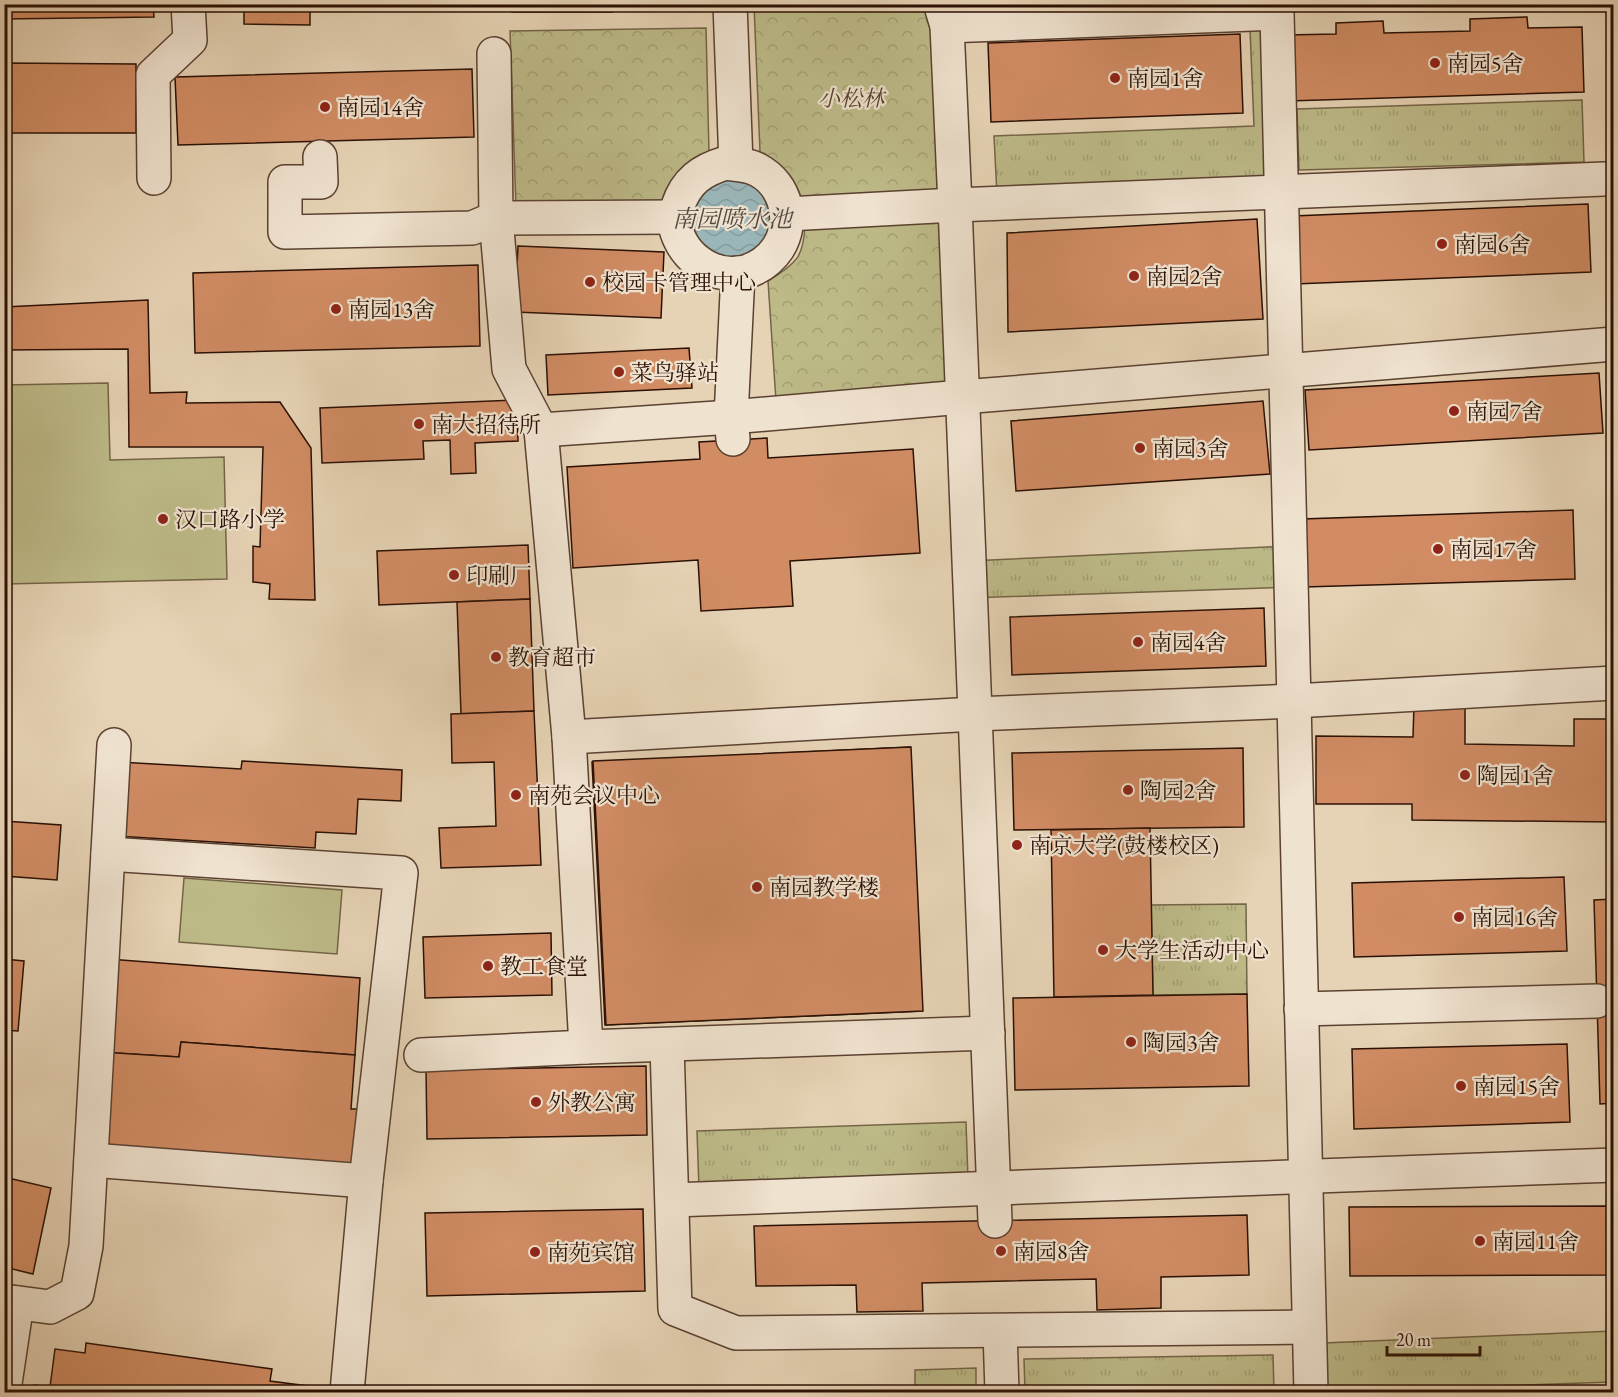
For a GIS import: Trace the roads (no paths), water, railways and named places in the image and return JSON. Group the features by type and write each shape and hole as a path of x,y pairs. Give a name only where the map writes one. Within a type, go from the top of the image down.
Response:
{"lane":[{"path":"154,178 153,75 190,40 188,4"},
{"path":"730,4 736,164"},
{"path":"995,1221 955,206 944,15 1277,13 1311,1392"},
{"path":"494,54 496,218 509,369 541,430 569,737 586,1047"},
{"path":"320,157 321,182 285,182 285,232 472,228 496,218 674,217"},
{"path":"726,163 745,165 769,178 783,198 787,214 786,231 773,255 753,270 738,273 716,272 695,260 684,247 674,217 681,196 689,184 711,167 726,163"},
{"path":"787,214 1604,179"},
{"path":"732,429 738,273"},
{"path":"541,430 732,429 962,397 1614,344"},
{"path":"569,737 975,714 1294,701 1614,683"},
{"path":"4,1390 11,1302 50,1307 77,1293 86,1246 114,745"},
{"path":"108,854 400,873 366,1181 347,1392"},
{"path":"1301,1009 1597,1001"},
{"path":"420,1055 988,1033"},
{"path":"667,1045 675,1309 736,1333 1309,1327"},
{"path":"90,1160 366,1181"},
{"path":"673,1200 1614,1165"},
{"path":"1000,1331 1002,1392"}],"water":[{"name":"南园喷水池","path":"719,175 763,186 775,230 753,257 720,260 694,240 689,207"}],"place":[{"name":"南园5舍","path":"1435,63"},
{"name":"南园1舍","path":"1115,78"},
{"name":"南园14舍","path":"325,107"},
{"name":"南园6舍","path":"1442,244"},
{"name":"南园2舍","path":"1134,276"},
{"name":"校园卡管理中心","path":"590,282"},
{"name":"南园13舍","path":"336,309"},
{"name":"菜鸟驿站","path":"619,372"},
{"name":"南园7舍","path":"1454,411"},
{"name":"南大招待所","path":"419,424"},
{"name":"南园3舍","path":"1140,448"},
{"name":"汉口路小学","path":"163,519"},
{"name":"南园17舍","path":"1438,549"},
{"name":"印刷厂","path":"454,575"},
{"name":"南园4舍","path":"1138,642"},
{"name":"教育超市","path":"496,657"},
{"name":"陶园1舍","path":"1465,775"},
{"name":"陶园2舍","path":"1128,790"},
{"name":"南苑会议中心","path":"516,795"},
{"name":"南京大学(鼓楼校区)","path":"1017,845"},
{"name":"南园教学楼","path":"757,887"},
{"name":"南园16舍","path":"1459,917"},
{"name":"大学生活动中心","path":"1103,950"},
{"name":"教工食堂","path":"488,966"},
{"name":"陶园3舍","path":"1131,1042"},
{"name":"南园15舍","path":"1461,1086"},
{"name":"外教公寓","path":"536,1102"},
{"name":"南园11舍","path":"1480,1241"},
{"name":"南园8舍","path":"1001,1251"},
{"name":"南苑宾馆","path":"535,1252"}],"park label":[{"name":"小松林","path":"851,98"}]}
